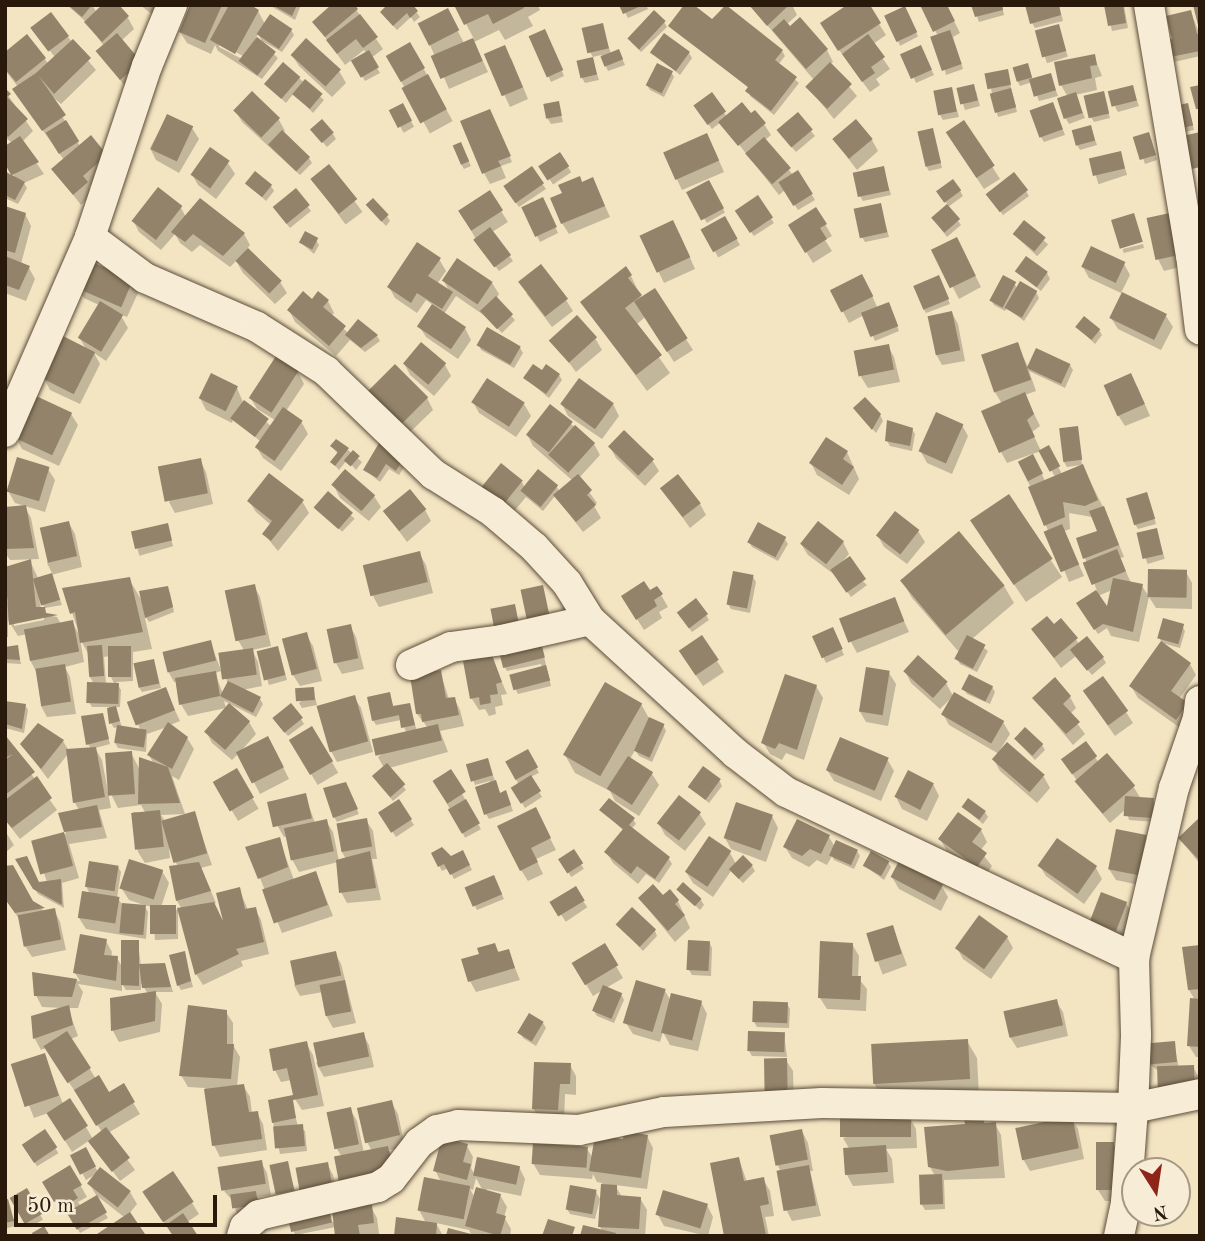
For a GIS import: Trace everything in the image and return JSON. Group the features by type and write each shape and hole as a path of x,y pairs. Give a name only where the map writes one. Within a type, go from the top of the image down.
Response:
{"street":[{"path":"5,432 90,237 147,66 172,5"},
{"path":"1149,5 1199,316"},
{"path":"90,237 145,278 257,327 326,370 433,474 493,512 534,547 567,583 590,620 735,753 786,792 1134,958"},
{"path":"411,665 451,647 502,640 590,620"},
{"path":"1119,1236 1126,1202 1133,1108 1136,1035 1134,958 1174,788 1198,718 1200,701"},
{"path":"242,1236 245,1227 259,1215 391,1180 419,1143 437,1130 458,1125 579,1130 664,1112 822,1103 1133,1108 1200,1094"}],"building":[{"path":"68,5 92,5 82,17"},
{"path":"102,5 119,5 129,16 102,42 84,22"},
{"path":"190,5 222,5 205,43 179,32"},
{"path":"229,5 251,5 259,10 235,54 210,40"},
{"path":"272,5 297,5 292,16"},
{"path":"331,5 355,5 358,9 325,37 312,22"},
{"path":"387,5 413,5 418,11 410,18 407,13 393,26 380,12"},
{"path":"454,5 523,5 524,8 493,24 488,14 464,25"},
{"path":"619,5 643,5 623,14"},
{"path":"684,5 694,5 712,19 726,5 783,50 775,60 797,77 771,111 745,91 748,87 668,26"},
{"path":"749,5 789,5 767,26"},
{"path":"847,5 870,5 881,23 838,51 820,23"},
{"path":"920,5 947,5 955,21 933,32"},
{"path":"971,5 1002,5 1003,10 975,17"},
{"path":"1025,5 1059,5 1061,15 1030,24"},
{"path":"1104,5 1123,5 1126,23 1108,26"},
{"path":"1193,5 1200,5 1200,29 1199,29"},
{"path":"905,6 917,32 896,42 884,16"},
{"path":"448,8 459,30 429,46 418,23"},
{"path":"654,10 666,21 639,49 627,39"},
{"path":"1191,10 1197,34 1200,33 1200,51 1170,57 1166,40 1172,39 1166,16"},
{"path":"51,12 69,36 48,52 30,28"},
{"path":"270,14 292,29 279,49 257,34"},
{"path":"360,14 378,37 363,48 356,39 337,54 326,40"},
{"path":"800,17 828,49 806,69 772,30 784,19 790,26"},
{"path":"603,23 609,48 587,53 582,28"},
{"path":"1059,24 1066,51 1042,58 1035,30"},
{"path":"545,29 563,70 547,77 529,36"},
{"path":"950,30 962,64 942,71 930,37"},
{"path":"117,33 141,62 120,80 96,51"},
{"path":"664,33 690,52 676,71 650,52"},
{"path":"27,34 46,58 16,82 5,69 5,52"},
{"path":"868,34 885,57 871,67 875,73 862,82 842,54"},
{"path":"257,37 276,52 257,75 239,61"},
{"path":"306,38 341,69 326,87 291,55"},
{"path":"473,38 483,61 440,79 431,56"},
{"path":"73,39 91,58 54,94 38,75 66,115 42,131 12,89 36,73"},
{"path":"410,42 425,68 401,82 386,56"},
{"path":"505,45 523,87 502,96 484,54"},
{"path":"921,45 932,70 911,79 900,54"},
{"path":"619,49 623,59 605,67 600,56"},
{"path":"369,50 379,67 361,78 351,60"},
{"path":"1095,54 1097,65 1090,66 1092,78 1059,86 1054,62"},
{"path":"593,57 597,75 580,78 576,61"},
{"path":"283,62 300,77 281,99 264,84"},
{"path":"830,62 852,84 827,109 805,87"},
{"path":"657,63 673,71 662,93 646,85"},
{"path":"1028,63 1032,77 1017,82 1013,67"},
{"path":"1008,69 1011,85 987,89 984,74"},
{"path":"1051,73 1056,90 1034,97 1029,79"},
{"path":"428,74 447,109 420,123 402,88"},
{"path":"305,79 323,94 310,109 292,94"},
{"path":"974,84 978,101 960,105 956,88"},
{"path":"1133,85 1137,101 1112,107 1108,91"},
{"path":"1200,85 1200,109 1196,109 1190,87"},
{"path":"952,87 957,112 938,115 933,91"},
{"path":"5,88 11,94 7,97 28,119 8,137 5,134"},
{"path":"1011,88 1016,107 995,113 990,94"},
{"path":"252,91 280,118 261,138 233,110"},
{"path":"1104,91 1109,113 1089,118 1084,96"},
{"path":"712,92 726,111 707,125 693,106"},
{"path":"1076,92 1083,113 1064,119 1057,98"},
{"path":"559,101 562,116 546,119 543,104"},
{"path":"742,102 751,113 755,110 766,123 738,146 718,122"},
{"path":"1053,102 1063,129 1039,138 1030,111"},
{"path":"403,103 412,121 398,128 389,110"},
{"path":"1188,103 1193,125 1177,129 1171,107"},
{"path":"490,109 511,156 498,161 501,166 482,174 460,121"},
{"path":"798,112 813,130 791,148 777,130"},
{"path":"167,114 193,126 177,162 151,149"},
{"path":"322,119 334,133 322,143 310,129"},
{"path":"856,119 873,139 849,159 832,139"},
{"path":"66,120 79,141 59,154 46,133"},
{"path":"964,120 995,166 977,178 946,132"},
{"path":"1091,125 1095,140 1076,146 1072,130"},
{"path":"933,128 941,163 926,167 917,132"},
{"path":"282,130 310,157 296,171 268,144"},
{"path":"1149,132 1156,155 1140,160 1133,137"},
{"path":"1200,132 1200,167 1192,169 1183,136"},
{"path":"707,133 719,160 675,180 663,153"},
{"path":"91,135 107,155 83,176 88,182 73,195 51,169"},
{"path":"20,136 39,162 12,175 25,182 15,200 5,195 5,171 11,175 5,164 5,146"},
{"path":"764,137 791,168 772,184 745,153"},
{"path":"461,142 469,161 461,165 453,146"},
{"path":"210,147 230,161 210,189 190,175"},
{"path":"1121,151 1125,169 1093,176 1089,158"},
{"path":"560,152 569,166 547,180 538,166"},
{"path":"329,164 357,199 339,214 310,179"},
{"path":"532,166 544,183 515,203 503,186"},
{"path":"884,166 889,190 858,197 853,173"},
{"path":"798,170 813,194 793,206 778,182"},
{"path":"255,171 272,185 262,197 245,183"},
{"path":"1014,172 1028,190 1000,212 986,194"},
{"path":"580,176 582,182 593,177 605,206 561,224 550,198 562,193 558,185"},
{"path":"953,179 961,190 944,203 936,191"},
{"path":"709,180 724,208 701,220 686,192"},
{"path":"158,187 182,206 156,240 132,221"},
{"path":"296,188 310,205 287,224 273,207"},
{"path":"490,190 503,210 471,231 458,211"},
{"path":"758,195 773,217 750,233 735,211"},
{"path":"543,197 557,227 535,237 521,207"},
{"path":"200,198 245,233 223,256 193,234 185,242 171,232"},
{"path":"373,198 389,215 381,222 366,205"},
{"path":"881,203 887,232 860,238 854,209"},
{"path":"947,204 960,219 944,233 931,218"},
{"path":"5,206 26,213 15,253 5,250"},
{"path":"816,207 827,224 820,228 827,239 805,253 788,225"},
{"path":"1134,213 1143,242 1120,249 1111,220"},
{"path":"1170,213 1179,255 1155,260 1147,218"},
{"path":"725,216 738,239 713,252 701,230"},
{"path":"673,220 690,257 657,273 639,236"},
{"path":"1024,220 1046,238 1034,252 1013,234"},
{"path":"490,227 511,255 494,268 473,240"},
{"path":"305,231 318,238 312,250 299,242"},
{"path":"957,237 976,276 950,288 931,250"},
{"path":"417,242 441,258 428,276 453,292 442,309 417,293 411,303 387,287"},
{"path":"1091,246 1125,262 1116,283 1081,267"},
{"path":"248,248 282,281 269,294 235,261"},
{"path":"5,256 30,266 19,290 5,285"},
{"path":"1026,256 1048,272 1037,287 1015,271"},
{"path":"457,258 493,282 478,304 442,280"},
{"path":"87,260 133,280 121,307 75,288"},
{"path":"541,264 568,299 545,317 518,282"},
{"path":"626,266 632,275 628,278 642,295 625,308 662,355 636,375 580,302"},
{"path":"862,274 873,296 841,313 830,290"},
{"path":"939,275 949,299 923,310 913,286"},
{"path":"1003,275 1016,282 1003,308 989,301"},
{"path":"1020,281 1037,291 1022,318 1004,308"},
{"path":"655,288 688,338 667,352 634,302"},
{"path":"303,291 312,299 318,291 329,300 323,307 346,326 329,346 287,310"},
{"path":"1122,292 1167,314 1154,340 1109,318"},
{"path":"496,296 513,314 497,329 480,311"},
{"path":"100,301 123,315 101,352 78,338"},
{"path":"889,302 898,326 870,337 861,313"},
{"path":"432,304 466,327 451,349 417,326"},
{"path":"952,311 960,350 936,355 928,316"},
{"path":"577,315 597,337 569,363 549,340"},
{"path":"1084,316 1100,329 1092,340 1075,327"},
{"path":"358,319 378,335 361,348 345,335"},
{"path":"487,327 521,346 510,365 476,345"},
{"path":"63,336 95,352 74,394 42,378"},
{"path":"421,342 446,363 428,385 403,363"},
{"path":"1018,342 1031,380 994,393 981,355"},
{"path":"889,344 894,370 859,376 854,351"},
{"path":"1036,348 1070,364 1061,384 1027,368"},
{"path":"276,356 299,371 271,413 249,398"},
{"path":"395,364 428,397 399,426 366,393"},
{"path":"533,364 542,370 546,364 560,374 546,394 523,378"},
{"path":"211,373 238,386 226,411 199,398"},
{"path":"1131,373 1145,404 1117,416 1104,385"},
{"path":"487,378 525,403 509,427 471,402"},
{"path":"579,378 614,403 595,429 560,404"},
{"path":"1025,392 1034,414 1027,420 1035,437 999,453 981,411"},
{"path":"34,395 72,413 52,455 14,438"},
{"path":"865,397 881,414 872,430 853,408"},
{"path":"244,400 269,419 255,437 230,418"},
{"path":"550,404 573,422 549,453 526,435"},
{"path":"283,407 303,421 275,461 255,447"},
{"path":"936,412 963,424 946,463 919,451"},
{"path":"887,420 913,428 910,446 885,441"},
{"path":"575,425 595,443 568,473 548,455"},
{"path":"1078,426 1082,460 1063,462 1059,428"},
{"path":"624,430 654,459 638,476 608,447"},
{"path":"826,437 848,451 843,459 854,467 842,485 809,463"},
{"path":"336,439 349,448 335,466 330,462 338,452 330,446"},
{"path":"379,443 404,457 396,471 386,464 377,478 363,470"},
{"path":"1049,445 1060,466 1050,472 1038,451"},
{"path":"353,450 360,456 351,466 344,461"},
{"path":"1033,454 1043,474 1028,481 1018,462"},
{"path":"17,457 50,467 39,501 6,491"},
{"path":"201,458 208,493 165,502 158,466"},
{"path":"501,463 523,481 503,505 481,487"},
{"path":"1083,464 1098,500 1085,506 1063,502 1065,517 1044,526 1028,487"},
{"path":"345,469 375,495 361,511 331,485"},
{"path":"538,469 558,485 541,507 520,491"},
{"path":"269,473 304,500 271,541 262,534 272,521 247,501"},
{"path":"578,474 592,490 587,495 596,505 576,522 553,495"},
{"path":"678,474 701,503 683,517 660,488"},
{"path":"410,489 426,509 399,531 383,511"},
{"path":"328,491 353,513 338,529 314,508"},
{"path":"1147,492 1155,519 1134,525 1126,498"},
{"path":"1009,494 1053,559 1014,585 970,520"},
{"path":"26,505 34,548 5,549 5,507"},
{"path":"1104,506 1119,545 1083,559 1076,538 1097,531 1089,511"},
{"path":"895,511 919,530 900,555 876,535"},
{"path":"69,521 77,556 48,563 40,528"},
{"path":"818,521 844,541 826,564 800,544"},
{"path":"758,522 786,537 775,557 747,542"},
{"path":"168,523 172,541 135,549 131,532"},
{"path":"1062,524 1079,565 1061,572 1044,532"},
{"path":"1157,528 1163,554 1143,559 1137,533"},
{"path":"959,531 1005,585 946,635 900,580"},
{"path":"1117,549 1126,571 1092,585 1083,563"},
{"path":"420,551 428,582 370,596 363,565"},
{"path":"850,556 866,579 846,593 830,570"},
{"path":"31,559 36,607 45,607 46,613 58,615 9,625 5,567"},
{"path":"1148,569 1187,570 1187,598 1148,597"},
{"path":"733,571 754,575 747,608 727,604"},
{"path":"52,573 60,600 41,606 33,579"},
{"path":"130,577 143,632 80,643 75,612 70,614 62,588"},
{"path":"1113,578 1143,584 1133,632 1103,624 1094,630 1076,603 1096,590 1107,606"},
{"path":"644,581 650,590 657,586 663,594 654,600 657,606 636,620 621,596"},
{"path":"255,584 266,635 235,641 225,590"},
{"path":"543,585 550,619 528,624 521,590"},
{"path":"168,586 173,607 145,618 139,591"},
{"path":"895,597 904,621 848,643 839,619"},
{"path":"696,598 708,614 689,628 677,612"},
{"path":"515,604 519,625 494,629 490,609"},
{"path":"1047,616 1054,624 1061,618 1078,638 1054,658 1031,629"},
{"path":"1163,618 1184,624 1178,644 1157,638"},
{"path":"73,620 79,651 30,661 24,630"},
{"path":"351,624 358,658 334,663 327,629"},
{"path":"833,627 843,649 822,658 812,636"},
{"path":"307,632 317,669 292,675 282,639"},
{"path":"702,635 719,660 696,676 679,651"},
{"path":"967,635 986,645 973,669 954,659"},
{"path":"1087,636 1104,657 1087,671 1070,650"},
{"path":"211,640 216,660 168,672 162,652"},
{"path":"1161,641 1191,663 1171,691 1188,703 1176,720 1129,686"},
{"path":"541,642 545,658 503,668 499,652"},
{"path":"18,645 20,660 5,659 5,647"},
{"path":"102,645 104,676 89,677 87,646"},
{"path":"108,646 131,646 131,677 108,677"},
{"path":"278,646 285,675 264,680 257,651"},
{"path":"253,648 257,675 222,680 218,653"},
{"path":"492,655 502,682 496,684 498,694 490,695 491,703 480,705 479,697 470,699 463,661"},
{"path":"918,655 948,682 933,698 903,671"},
{"path":"154,659 159,683 139,688 133,663"},
{"path":"65,664 71,702 41,706 35,669"},
{"path":"546,665 550,680 513,690 509,675"},
{"path":"866,667 890,671 883,715 859,711"},
{"path":"441,670 446,698 455,697 459,715 422,722 421,714 416,714 410,676"},
{"path":"216,671 220,696 179,705 175,678"},
{"path":"785,674 817,685 797,750 779,743 775,749 761,743"},
{"path":"969,674 993,686 985,701 961,689"},
{"path":"1103,676 1128,711 1108,725 1083,691"},
{"path":"1055,677 1071,696 1063,704 1080,722 1066,734 1032,698"},
{"path":"228,681 261,697 253,713 220,696"},
{"path":"87,682 119,683 118,704 86,703"},
{"path":"605,682 642,704 600,776 563,755"},
{"path":"166,687 175,710 136,725 127,702"},
{"path":"314,687 315,700 296,701 295,688"},
{"path":"390,692 393,706 410,703 415,725 401,728 399,715 372,721 367,697"},
{"path":"954,692 1004,721 991,744 941,715"},
{"path":"355,695 368,741 330,752 317,706"},
{"path":"5,701 26,704 22,729 5,724"},
{"path":"229,703 250,721 225,750 204,732"},
{"path":"291,703 303,718 284,733 272,718"},
{"path":"116,706 120,721 109,724 107,708"},
{"path":"103,713 109,739 86,745 81,716"},
{"path":"649,717 665,724 649,758 634,751"},
{"path":"168,722 188,737 172,769 147,755"},
{"path":"38,723 64,740 41,769 20,744"},
{"path":"438,724 442,741 376,756 372,739"},
{"path":"117,725 147,730 144,747 114,743"},
{"path":"312,726 333,761 310,775 289,740"},
{"path":"1025,727 1043,744 1032,756 1014,739"},
{"path":"5,735 35,772 5,795 5,760 13,754 5,758"},
{"path":"268,736 284,767 252,784 236,752"},
{"path":"840,737 889,758 875,791 826,770"},
{"path":"1086,741 1097,756 1072,775 1061,759"},
{"path":"1007,742 1045,775 1030,792 992,759"},
{"path":"96,747 105,797 73,803 66,749"},
{"path":"528,749 538,767 515,780 505,762"},
{"path":"132,751 135,794 108,796 105,753"},
{"path":"1107,753 1135,785 1103,814 1075,781"},
{"path":"628,756 653,772 632,805 607,789"},
{"path":"139,757 168,767 180,803 138,804"},
{"path":"488,758 493,775 471,782 466,764"},
{"path":"387,763 405,784 390,797 372,776"},
{"path":"703,766 721,779 706,800 688,787"},
{"path":"237,768 254,797 230,811 213,782"},
{"path":"451,769 466,792 447,804 433,781"},
{"path":"908,770 934,783 920,810 894,797"},
{"path":"531,775 541,791 521,804 511,788"},
{"path":"37,776 52,798 12,828 5,820 5,800"},
{"path":"496,780 500,793 506,790 511,805 484,815 475,787"},
{"path":"346,782 358,809 333,818 323,788"},
{"path":"306,793 312,818 273,827 267,802"},
{"path":"679,795 701,812 679,841 657,823"},
{"path":"1125,796 1154,798 1153,818 1124,816"},
{"path":"609,798 635,818 629,825 670,857 655,879 637,866 631,874 604,852 623,829 599,810"},
{"path":"968,798 986,811 979,820 962,807"},
{"path":"399,799 412,819 391,833 378,813"},
{"path":"466,799 480,823 462,834 448,810"},
{"path":"736,802 773,815 761,851 724,838"},
{"path":"97,805 102,827 64,832 58,813"},
{"path":"536,807 551,838 531,848 538,862 520,871 497,826"},
{"path":"160,810 164,847 135,850 131,813"},
{"path":"195,811 207,853 173,863 161,821"},
{"path":"958,812 982,829 972,842 987,853 977,867 938,839"},
{"path":"1200,817 1200,861 1178,838"},
{"path":"367,818 372,847 342,852 336,823"},
{"path":"327,819 334,851 291,860 284,828"},
{"path":"797,819 830,835 821,854 810,849 802,856 783,847"},
{"path":"1116,829 1146,835 1139,875 1108,869"},
{"path":"64,832 73,866 40,875 31,841"},
{"path":"709,836 731,851 707,887 685,872"},
{"path":"280,837 288,867 258,879 245,847"},
{"path":"1057,838 1097,866 1078,894 1037,866"},
{"path":"836,840 858,850 851,865 829,856"},
{"path":"442,847 451,856 463,850 470,865 450,875 444,864 438,867 431,853"},
{"path":"574,849 583,863 567,874 558,859"},
{"path":"370,851 376,888 339,893 336,860"},
{"path":"871,851 889,861 881,876 863,866"},
{"path":"743,855 753,865 739,879 729,869"},
{"path":"27,856 39,882 61,879 62,905 33,889 15,859"},
{"path":"129,859 163,870 154,900 119,888"},
{"path":"89,861 119,866 115,891 85,887"},
{"path":"899,861 943,884 935,900 891,877"},
{"path":"199,862 211,891 176,901 169,866"},
{"path":"13,865 33,901 45,908 15,913 5,899 5,866"},
{"path":"316,871 328,905 274,924 262,890"},
{"path":"494,875 502,894 473,907 465,888"},
{"path":"683,882 702,899 695,906 676,889"},
{"path":"653,884 663,895 670,889 679,900 675,904 685,915 668,931 638,898"},
{"path":"576,886 585,901 558,917 549,902"},
{"path":"240,887 245,909 256,907 264,942 236,949 239,954 195,975 177,908 214,902 223,921 216,893"},
{"path":"82,891 120,897 115,924 78,918"},
{"path":"1101,892 1127,902 1116,931 1090,921"},
{"path":"122,903 146,905 143,935 119,933"},
{"path":"150,905 176,905 176,934 150,934"},
{"path":"632,907 656,930 640,947 616,925"},
{"path":"55,908 61,939 24,947 18,915"},
{"path":"979,915 1008,936 984,969 955,948"},
{"path":"893,925 902,954 875,962 866,933"},
{"path":"80,934 107,939 104,955 118,956 116,981 73,973"},
{"path":"121,940 139,940 139,986 121,985"},
{"path":"688,940 710,941 708,971 686,970"},
{"path":"820,941 853,943 852,976 861,976 860,1000 818,998"},
{"path":"495,943 498,952 509,949 515,968 468,982 461,959 479,954 477,948"},
{"path":"605,943 618,965 585,985 572,963"},
{"path":"1200,945 1200,989 1188,990 1182,947"},
{"path":"185,951 191,981 177,986 169,955"},
{"path":"336,951 341,975 295,985 290,961"},
{"path":"165,963 171,987 142,988 139,964"},
{"path":"32,972 77,979 72,997 34,996"},
{"path":"345,980 351,1011 326,1016 319,985"},
{"path":"636,980 666,989 652,1032 623,1023"},
{"path":"603,985 622,993 611,1019 592,1011"},
{"path":"156,991 155,1021 111,1031 110,998"},
{"path":"671,993 702,1001 692,1041 661,1033"},
{"path":"1190,998 1200,999 1200,1047 1187,1046"},
{"path":"1057,999 1063,1025 1009,1038 1003,1011"},
{"path":"753,1001 788,1002 787,1023 752,1022"},
{"path":"69,1005 73,1025 33,1039 31,1016"},
{"path":"188,1005 227,1010 227,1044 234,1044 231,1079 179,1076"},
{"path":"529,1013 544,1022 532,1041 517,1033"},
{"path":"67,1031 91,1068 67,1083 44,1046"},
{"path":"748,1031 785,1032 784,1052 747,1051"},
{"path":"364,1032 369,1056 318,1067 313,1043"},
{"path":"968,1039 970,1079 873,1084 871,1044"},
{"path":"307,1041 318,1095 293,1100 296,1118 272,1123 268,1100 293,1095 287,1068 273,1071 269,1049"},
{"path":"1175,1041 1177,1062 1148,1064 1146,1044"},
{"path":"45,1053 59,1096 25,1107 11,1064"},
{"path":"764,1058 787,1058 788,1097 765,1097"},
{"path":"534,1062 571,1063 570,1084 560,1084 558,1110 532,1109"},
{"path":"1194,1065 1195,1090 1158,1091 1157,1066"},
{"path":"99,1075 109,1092 124,1083 135,1102 96,1126 74,1090"},
{"path":"244,1084 249,1112 258,1111 262,1139 212,1146 204,1089"},
{"path":"70,1098 88,1126 64,1141 47,1113"},
{"path":"392,1100 400,1135 365,1143 357,1108"},
{"path":"351,1107 359,1144 334,1149 327,1112"},
{"path":"840,1116 911,1116 911,1137 840,1137"},
{"path":"1072,1116 1079,1148 1022,1160 1015,1128"},
{"path":"984,1117 984,1123 996,1122 999,1166 947,1171 928,1167 924,1127 965,1124 964,1118"},
{"path":"303,1124 305,1146 275,1149 273,1127"},
{"path":"106,1127 130,1158 112,1172 88,1141"},
{"path":"45,1129 57,1147 34,1163 22,1145"},
{"path":"802,1129 808,1159 776,1166 770,1135"},
{"path":"624,1131 648,1135 641,1178 589,1171 595,1135 623,1139"},
{"path":"442,1137 468,1144 463,1162 471,1164 467,1180 433,1171"},
{"path":"1096,1142 1114,1142 1114,1190 1096,1190"},
{"path":"533,1143 588,1147 586,1168 532,1164"},
{"path":"886,1145 888,1172 845,1175 843,1148"},
{"path":"388,1146 393,1172 339,1182 334,1156"},
{"path":"86,1147 96,1167 80,1175 70,1155"},
{"path":"477,1157 520,1166 516,1185 473,1176"},
{"path":"739,1157 744,1181 764,1177 769,1204 760,1206 766,1235 724,1236 710,1163"},
{"path":"262,1160 266,1184 221,1191 218,1167"},
{"path":"288,1161 294,1190 276,1194 269,1165"},
{"path":"328,1162 333,1189 300,1194 296,1168"},
{"path":"70,1165 82,1185 73,1190 78,1198 63,1207 58,1200 54,1202 42,1182"},
{"path":"809,1165 816,1205 784,1211 777,1171"},
{"path":"100,1167 131,1191 118,1208 87,1184"},
{"path":"173,1171 194,1202 163,1222 142,1192"},
{"path":"942,1174 943,1204 920,1205 919,1175"},
{"path":"424,1177 470,1186 464,1219 418,1210"},
{"path":"601,1184 617,1185 617,1195 641,1197 639,1229 598,1227"},
{"path":"570,1185 597,1190 592,1214 566,1210"},
{"path":"476,1187 501,1194 496,1213 506,1216 500,1236 465,1226"},
{"path":"27,1188 42,1214 25,1224 10,1198"},
{"path":"663,1190 708,1204 700,1229 655,1215"},
{"path":"256,1191 258,1205 232,1208 230,1195"},
{"path":"97,1195 107,1212 77,1230 67,1212"},
{"path":"8,1199 14,1221 5,1223 5,1200"},
{"path":"331,1201 372,1205 374,1223 358,1225 360,1236 335,1236"},
{"path":"328,1205 332,1223 291,1232 287,1214"},
{"path":"130,1212 145,1234 94,1236"},
{"path":"183,1213 198,1236 173,1236 166,1225"},
{"path":"396,1217 437,1223 436,1236 394,1236"},
{"path":"548,1219 575,1227 572,1236 542,1236"},
{"path":"583,1225 616,1233 615,1236 580,1236"},
{"path":"44,1226 50,1236 33,1236 32,1233"},
{"path":"448,1228 475,1235 475,1236 446,1236"}]}
